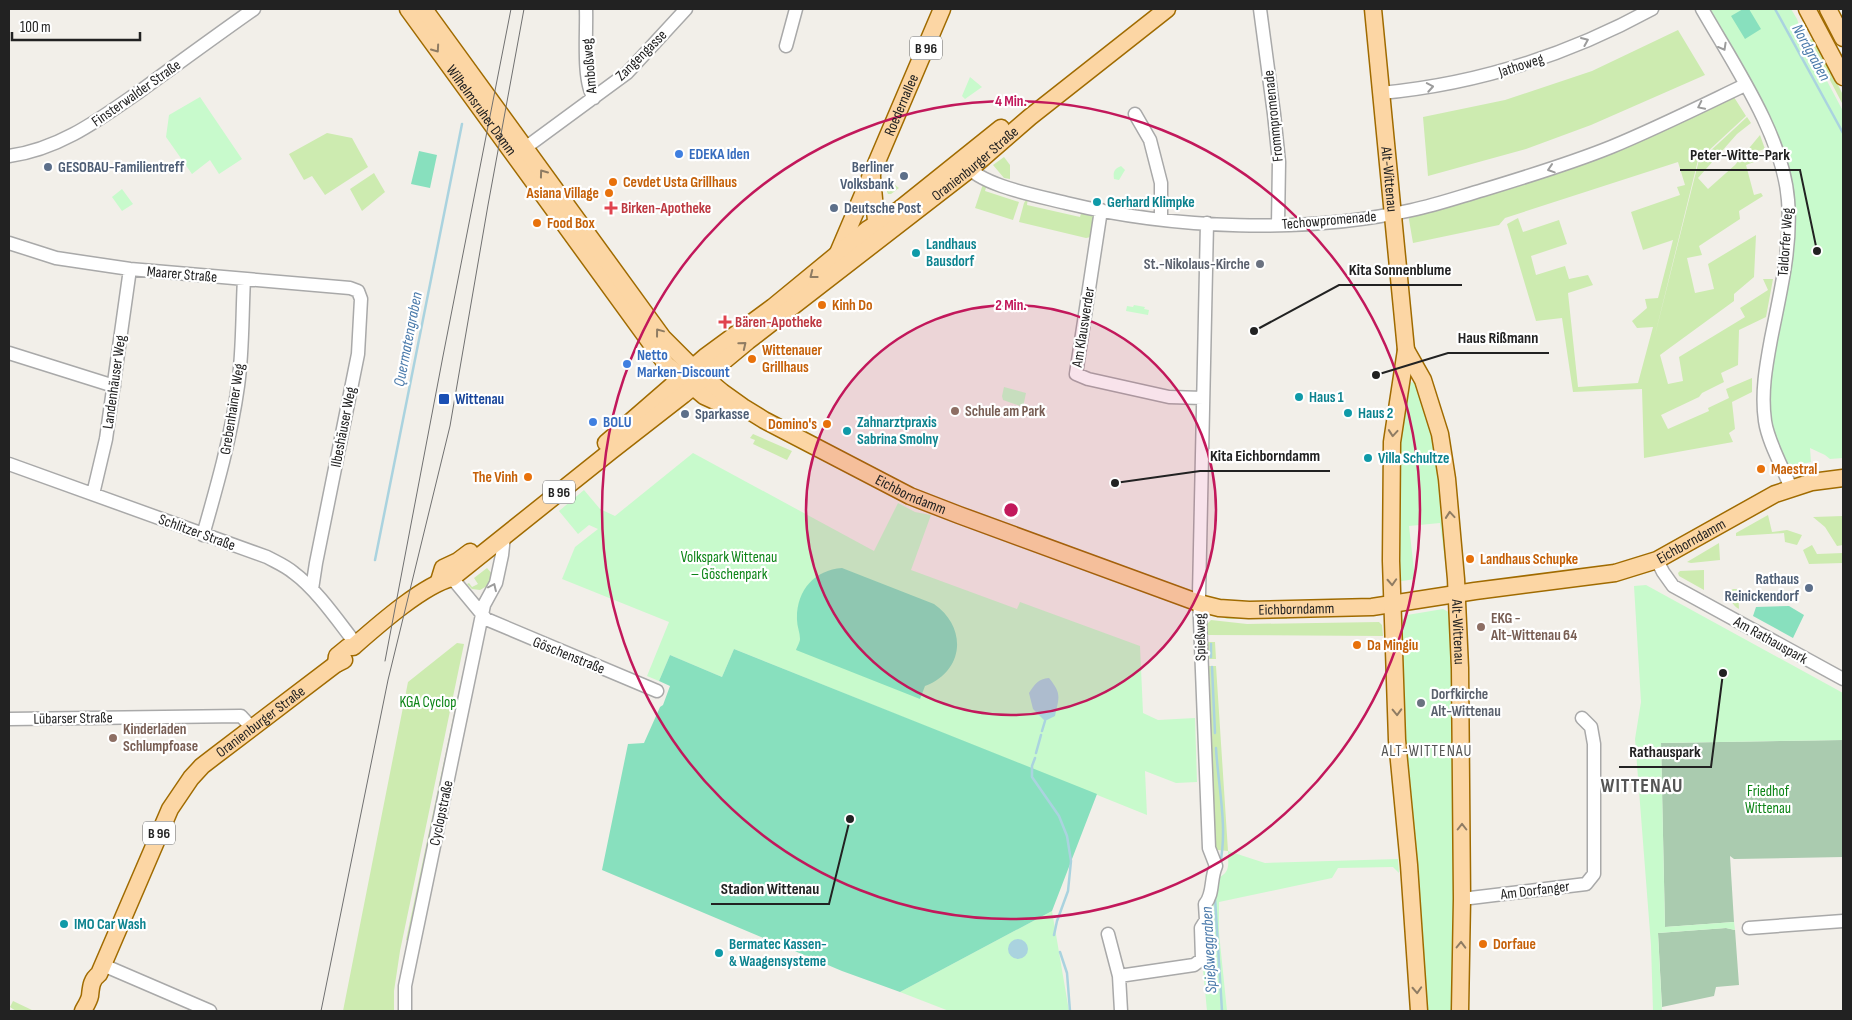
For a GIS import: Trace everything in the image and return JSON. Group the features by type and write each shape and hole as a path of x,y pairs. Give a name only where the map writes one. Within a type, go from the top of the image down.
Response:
{"main road":[{"name":"Wilhelmsruher Damm","path":"408,9 617,286 670,346 692,377"},
{"name":"Wilhelmsruher Damm","path":"424,9 525,148 560,208"},
{"name":"Roedernallee","path":"837,255 942,9"},
{"name":"Oranienburger Straße","path":"83,1011 90,996 90,987 101,970 161,830 180,793 202,766 336,664 342,662 353,653 354,645 413,599 446,579 504,536 692,377 776,311 876,242 1152,9"},
{"name":"Oranienburger Straße","path":"776,311 837,255 876,224 965,165 1030,117 1167,9"},
{"name":"Alt-Wittenau","path":"1372,9 1394,213 1406,350 1392,442 1391,562 1397,740 1409,865 1419,1011"},
{"path":"1828,9 1843,38"},
{"path":"1812,10 1843,77"},
{"name":"Roedernallee","path":"872,172 876,224"},
{"name":"B 96","path":"876,224 876,242"},
{"name":"Alt-Wittenau","path":"1406,350 1423,380 1440,434 1447,479 1457,594 1460,668 1462,899 1460,1011"},
{"name":"Eichborndamm","path":"692,377 718,403 764,420 927,503 1199,603 1219,608 1248,610 1363,608 1615,573 1657,560 1764,500 1791,488 1812,482 1843,478"},
{"name":"Oranienburger Straße","path":"446,579 443,568 458,560 602,446 663,402"}],"street":[{"name":"Finsterwalder Straße","path":"9,156 34,151 76,134 254,9"},
{"name":"Amboßweg","path":"525,148 594,98 590,92 587,79 586,9"},
{"name":"Zangengasse","path":"594,98 627,73 686,9"},
{"path":"786,46 796,9"},
{"name":"Frommpromenade","path":"1260,9 1278,152 1278,225"},
{"name":"Jathoweg","path":"1381,93 1426,88 1481,77 1534,61 1618,28 1652,9"},
{"name":"Taldorfer Weg","path":"1702,9 1770,132 1782,170 1788,199 1787,250 1764,385 1766,425 1791,488"},
{"name":"Techowpromenade","path":"965,165 990,182 1050,199 1101,210 1161,219 1206,223 1278,225 1336,222 1394,213 1448,200 1562,165 1610,148 1666,124 1745,85"},
{"path":"1135,114 1150,140 1161,182 1161,219"},
{"name":"Am Klauswerder","path":"1101,210 1076,374 1088,379 1169,397 1203,398"},
{"name":"Spießweg","path":"1119,976 1194,965 1202,959 1201,928 1206,920 1206,904 1210,898 1211,876 1216,866 1209,848 1199,603 1206,223"},
{"name":"Maarer Straße","path":"9,243 56,258 130,270 350,288 358,291"},
{"name":"Landenhäuser Weg","path":"93,494 106,439 130,270"},
{"name":"Grebenhainer Weg","path":"203,535 219,481 232,425 238,384 244,280"},
{"name":"Ilbeshäuser Weg","path":"312,589 358,354 361,299 358,291"},
{"path":"9,353 114,386"},
{"name":"Schlitzer Straße","path":"9,464 267,557 293,572 312,589 354,645"},
{"name":"Cyclopstraße","path":"406,1011 405,986 482,615 487,599 496,583 504,536"},
{"name":"Am Rathauspark","path":"1657,560 1662,572 1673,586 1843,679"},
{"name":"Ilbeshäuser Weg","path":"302,579 316,563"},
{"path":"446,579 482,615"},
{"name":"Göschenstraße","path":"482,615 496,624 658,691"},
{"name":"Lübarser Straße","path":"9,720 241,716 252,728"},
{"name":"Am Dorfanger","path":"1462,899 1586,884 1594,874 1594,744 1590,727 1582,718"},
{"path":"1749,928 1843,921"},
{"path":"1108,934 1119,976 1121,1011"},
{"path":"101,970 210,1011"}],"green space":[{"path":"1706,9 1791,9 1803,36 1843,111 1843,458 1830,459 1810,448 1811,462 1788,467 1773,431 1767,401 1769,378 1788,274 1788,173"},
{"path":"1743,9 1749,9 1761,29 1745,39 1731,16"},
{"path":"1678,30 1705,75 1591,125 1526,149 1428,176 1423,117 1505,100 1592,71"},
{"path":"1815,38 1843,95 1843,105 1809,40"},
{"path":"970,77 982,87 965,99 962,96"},
{"path":"1732,94 1746,116 1706,153 1699,156 1654,339 1700,156 1707,154 1747,117 1751,123 1737,134 1698,178 1708,189 1735,165 1760,135 1765,149 1751,153 1754,162 1746,165 1754,195 1761,193 1763,196 1739,211 1740,219 1699,246 1702,255 1687,258 1695,293 1714,289 1708,264 1756,235 1754,277 1734,294 1734,301 1660,355 1668,384 1683,381 1679,357 1745,317 1740,308 1768,290 1763,279 1773,279 1766,317 1739,330 1738,365 1721,373 1724,382 1702,393 1699,397 1661,415 1668,429 1709,411 1708,408 1729,398 1726,389 1752,378 1752,392 1732,402 1735,429 1729,433 1733,442 1644,458 1642,389 1573,392 1562,318 1536,321 1507,224 1518,218 1523,232 1559,220 1567,244 1531,256 1536,275 1565,266 1569,279 1588,275 1593,285 1568,293 1578,387 1638,383 1653,327 1637,328 1632,321 1647,308 1645,299 1658,298 1673,240 1643,250 1631,212 1680,195 1677,187 1685,185 1678,162 1505,218 1499,225 1413,243 1408,214 1431,209"},
{"path":"200,97 242,159 219,174 210,160 192,174 166,137 169,115"},
{"path":"327,133 352,138 368,167 325,195 312,176 304,180 289,154"},
{"path":"419,151 437,155 430,188 411,184"},
{"path":"1004,157 1010,165 1010,179 1004,178 993,165"},
{"path":"1121,166 1125,170 1119,180 1114,179 1114,171"},
{"path":"374,173 385,192 362,211 350,189"},
{"path":"887,179 899,188 891,194 888,194 885,187"},
{"path":"983,184 987,184 985,191 1019,202 1013,220 975,208"},
{"path":"122,189 133,204 122,211 112,197"},
{"path":"1028,197 1027,205 1080,217 1082,210 1096,215 1091,237 1086,238 1019,222 1024,203"},
{"path":"1134,305 1145,307 1144,309 1149,310 1148,315 1126,311 1127,306 1133,307"},
{"path":"1409,382 1417,383 1435,434 1451,577 1447,577 1440,523 1409,526 1415,579 1396,582 1397,455"},
{"path":"1004,387 1026,393 1023,407 1003,400"},
{"path":"753,434 792,451 787,460 753,444 755,440 750,438"},
{"name":"Volkspark Wittenau – Göschenpark","path":"693,453 874,551 898,503 915,512 931,515 911,570 1017,609 1020,602 1140,646 1143,713 1158,720 1195,718 1197,782 1176,783 1145,771 1147,815 734,649 722,677 670,655 659,681 647,676 669,622 562,579 575,547 598,529 589,525 578,534 559,511 584,490 600,509 615,516"},
{"path":"1768,515 1772,532 1787,530 1802,535 1797,545 1785,542 1784,533 1736,536 1736,533"},
{"path":"1843,516 1843,545 1837,546 1825,527 1813,517"},
{"path":"1719,543 1720,560 1687,562"},
{"path":"1812,545 1817,554 1843,553 1843,563 1809,564 1803,550"},
{"path":"487,568 493,575 487,586 480,590 472,589 467,584 469,583 472,587 478,584 474,578"},
{"path":"842,568 934,604 945,614 952,625 957,648 954,660 948,670 938,679 925,686 920,699 796,650 800,639 797,610 803,591 815,578 823,573"},
{"path":"1704,570 1704,590 1679,576 1678,573 1680,571"},
{"path":"1646,585 1843,693 1843,740 1661,743 1665,927 1734,922 1735,930 1726,928 1658,933 1662,1011 1653,1011 1651,945 1635,739 1641,702 1634,586"},
{"path":"1738,589 1739,609 1733,604 1731,599 1730,591"},
{"path":"1789,606 1804,615 1793,638 1753,616 1756,607"},
{"path":"1443,609 1454,615 1456,1011 1423,1011 1401,728 1398,620 1402,620 1407,615"},
{"path":"1209,612 1222,612 1229,617 1287,617 1287,619 1227,619"},
{"path":"1211,620 1247,624 1379,622 1382,625 1383,636 1206,635 1207,624"},
{"path":"1206,642 1215,642 1216,659 1207,659"},
{"name":"KGA Cyclop","path":"457,643 464,644 400,951 394,991 394,1011 343,1011 408,682"},
{"path":"734,649 1097,794 1052,911 900,992 842,971 602,870 628,744 644,743 660,707 663,705 670,686 659,681 670,655 722,677"},
{"path":"1207,666 1216,666 1228,851 1215,848"},
{"path":"462,676 464,677 409,941 406,940"},
{"name":"Friedhof Wittenau","path":"1843,740 1843,857 1734,859 1730,856 1734,922 1665,927 1661,743"},
{"path":"1228,851 1265,863 1398,859 1399,873 1393,867 1338,868 1332,878 1219,902 1219,933 1227,1011 1207,1011 1203,969 1207,966 1205,930 1209,906 1217,879 1228,868"},
{"path":"1052,911 1069,1011 949,1011 900,992"},
{"path":"1726,928 1735,930 1739,985 1716,987 1714,996 1662,1007 1658,933"},
{"path":"13,1001 34,1011 16,1011 10,1007"}],"water":[{"path":"1049,678 1058,692 1058,700 1055,716 1045,721 1033,709 1029,693 1037,682"},
{"path":"1018,939 1025,942 1028,949 1025,956 1018,959 1011,956 1008,949 1011,942"}],"waterway":[{"name":"Nordgraben","path":"1775,9 1843,133"},
{"name":"Quermatengraben","path":"375,560 462,124"},
{"name":"Spießweggraben","path":"1211,644 1211,657"},
{"name":"Spießweggraben","path":"1212,667 1215,733"},
{"path":"1042,731 1045,721"},
{"path":"1036,753 1041,735"},
{"name":"Spießweggraben","path":"1216,748 1223,821 1220,864"},
{"path":"1035,758 1032,766 1032,777 1059,816 1067,836 1071,861 1068,891 1054,935"},
{"name":"Spießweggraben","path":"1215,898 1222,1011"},
{"path":"1060,952 1067,973 1070,1011"}],"tram line":[{"path":"385,661 511,9"},
{"path":"321,1011 388,680 450,426 524,9"}],"place":[{"name":"EDEKA Iden","path":"679,154"},
{"name":"GESOBAU-Familientreff","path":"48,167"},
{"name":"Berliner Volksbank","path":"904,176"},
{"name":"Cevdet Usta Grillhaus","path":"613,182"},
{"name":"Asiana Village","path":"609,193"},
{"name":"Gerhard Klimpke","path":"1097,202"},
{"name":"Birken-Apotheke","path":"611,208"},
{"name":"Deutsche Post","path":"834,208"},
{"name":"Food Box","path":"537,223"},
{"name":"Peter-Witte-Park","path":"1817,251"},
{"name":"Landhaus Bausdorf","path":"916,253"},
{"name":"St.-Nikolaus-Kirche","path":"1260,264"},
{"name":"Kinh Do","path":"822,305"},
{"name":"Bären-Apotheke","path":"725,322"},
{"name":"Kita Sonnenblume","path":"1254,331"},
{"name":"Wittenauer Grillhaus","path":"752,359"},
{"name":"Netto Marken-Discount","path":"627,364"},
{"name":"Haus Rißmann","path":"1376,375"},
{"name":"Haus 1","path":"1299,397"},
{"name":"Wittenau","path":"444,399"},
{"name":"Schule am Park","path":"955,411"},
{"name":"Haus 2","path":"1348,413"},
{"name":"Sparkasse","path":"685,414"},
{"name":"BOLU","path":"593,422"},
{"name":"Domino's","path":"827,424"},
{"name":"Zahnarztpraxis Sabrina Smolny","path":"847,431"},
{"name":"Villa Schultze","path":"1368,458"},
{"name":"Maestral","path":"1761,469"},
{"name":"The Vinh","path":"528,477"},
{"name":"Kita Eichborndamm","path":"1115,483"},
{"name":"Landhaus Schupke","path":"1470,559"},
{"name":"Rathaus Reinickendorf","path":"1809,588"},
{"name":"EKG - Alt-Wittenau 64","path":"1481,627"},
{"name":"Da Mingiu","path":"1357,645"},
{"name":"Rathauspark","path":"1723,673"},
{"name":"Dorfkirche Alt-Wittenau","path":"1421,703"},
{"name":"Kinderladen Schlumpfoase","path":"113,738"},
{"name":"Stadion Wittenau","path":"850,819"},
{"name":"IMO Car Wash","path":"64,924"},
{"name":"Dorfaue","path":"1483,944"},
{"name":"Bermatec Kassen- & Waagensysteme","path":"719,953"}],"district":[{"name":"ALT-WITTENAU","path":"1427,750"},
{"name":"WITTENAU","path":"1642,785"}]}
